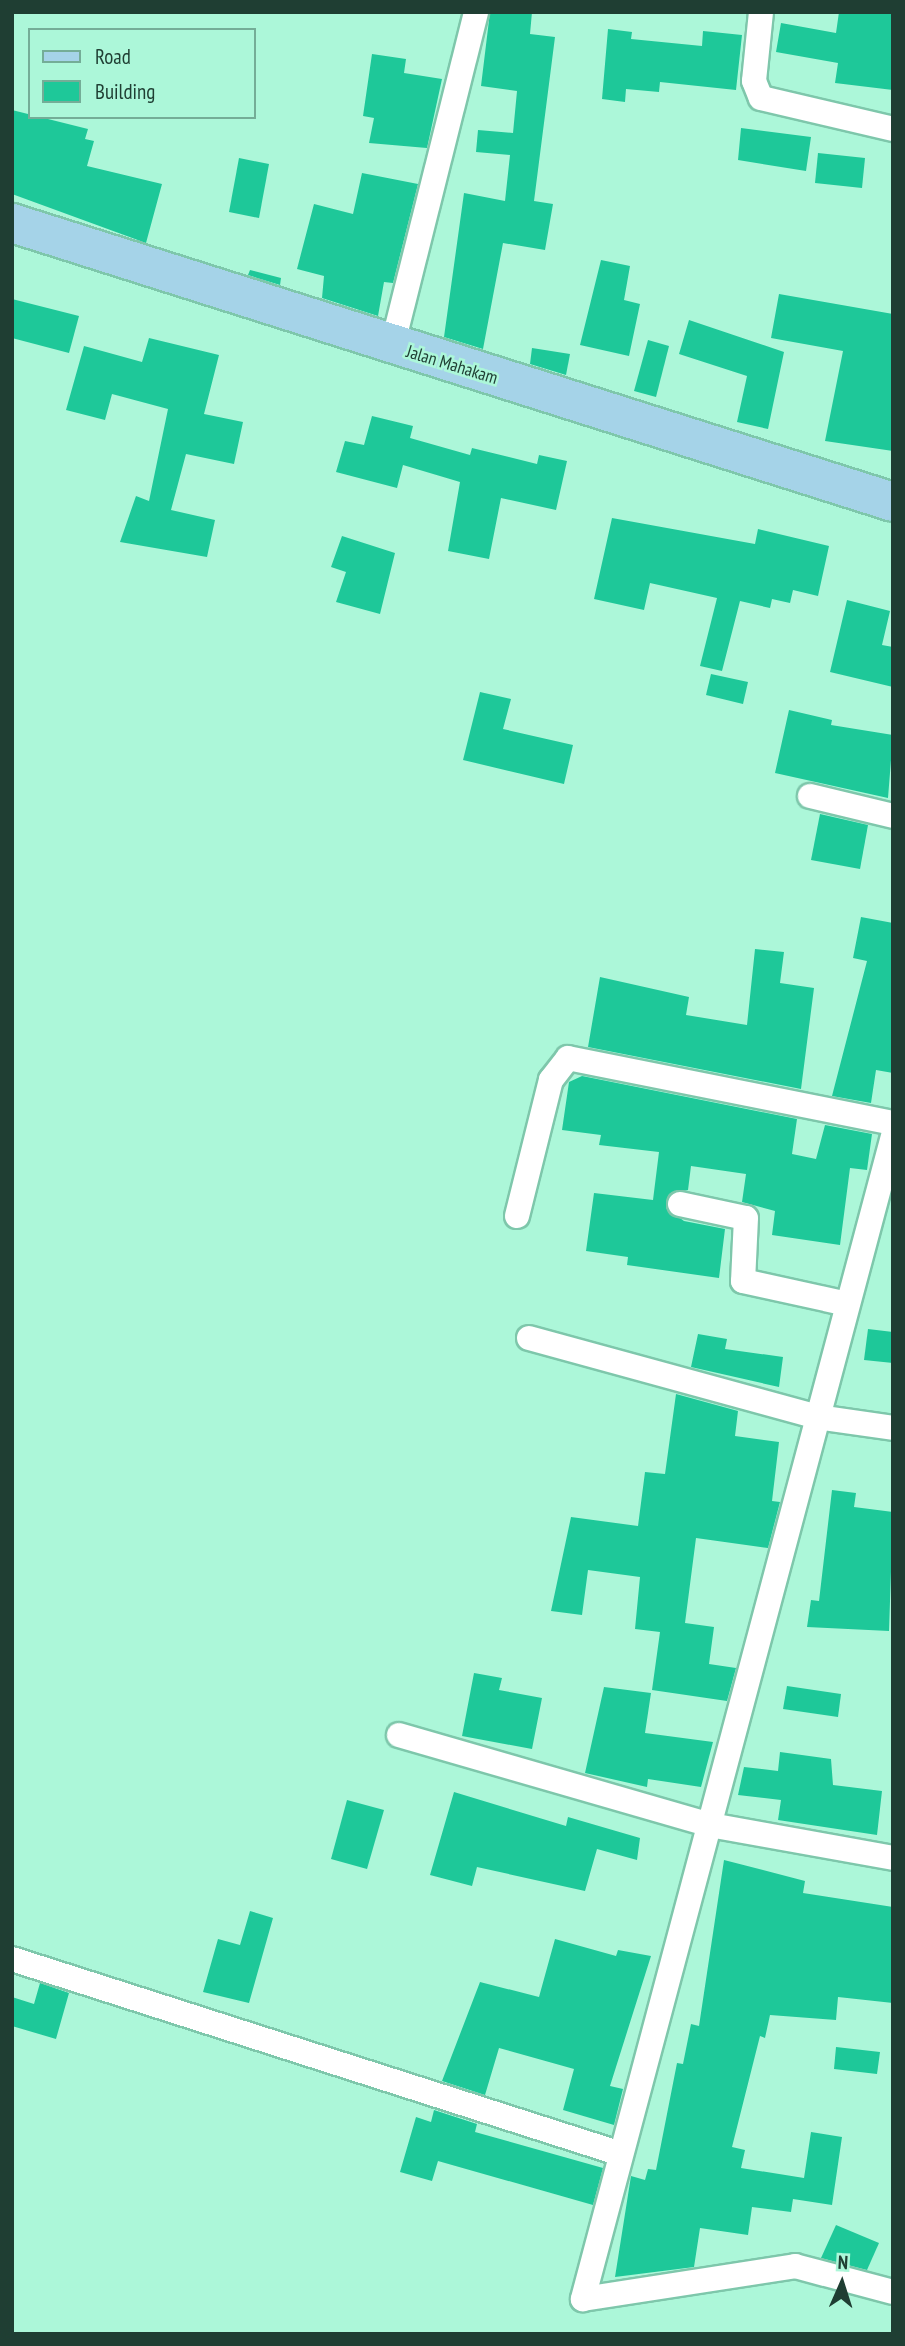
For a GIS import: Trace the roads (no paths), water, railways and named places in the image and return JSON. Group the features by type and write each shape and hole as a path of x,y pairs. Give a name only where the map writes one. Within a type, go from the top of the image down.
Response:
{"main road":[{"name":"Jalan Mahakam","path":"12,223 392,347 893,502"}],"street":[{"path":"392,347 477,12"},
{"path":"761,12 754,81 761,98 893,130"},
{"path":"810,796 893,816"},
{"path":"517,1216 551,1080 568,1058 893,1123"},
{"path":"893,1136 583,2299 795,2266 893,2292"},
{"path":"680,1204 746,1218 743,1281 848,1304"},
{"path":"529,1338 817,1418 893,1428"},
{"path":"399,1735 710,1825 893,1858"},
{"path":"12,1959 621,2154"}]}
